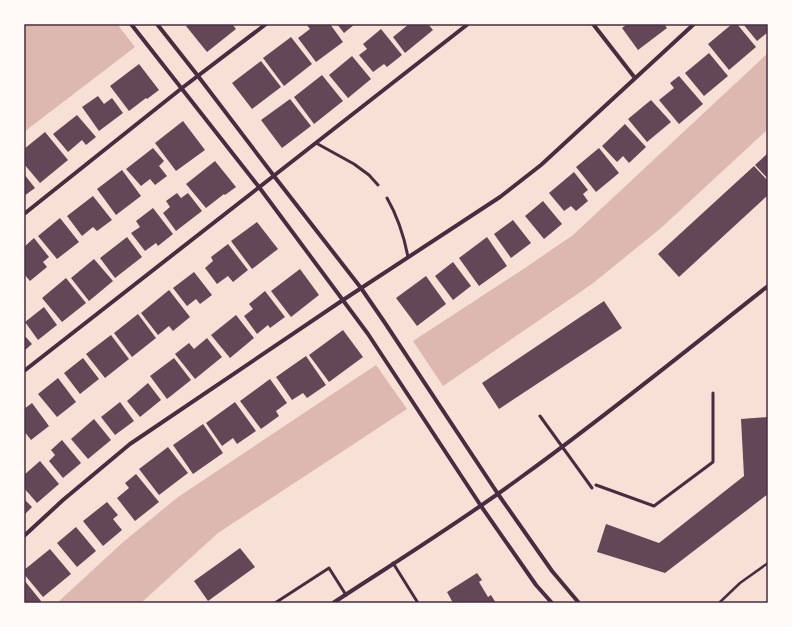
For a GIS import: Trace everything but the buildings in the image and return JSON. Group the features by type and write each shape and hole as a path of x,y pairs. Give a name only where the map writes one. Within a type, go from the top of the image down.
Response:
{"street":[{"path":"131,24 259,187 368,334 481,506 536,585 552,603"},
{"path":"157,24 361,288 498,494 552,571 579,603"},
{"path":"24,214 182,88 266,24"},
{"path":"24,371 468,24"},
{"path":"593,24 635,78"},
{"path":"24,536 63,500 130,444 343,300 500,197 535,169 694,24"},
{"path":"333,603 498,494 562,447 768,286"}],"lane":[{"path":"316,143 354,164 369,175 378,185"},
{"path":"387,198 401,226 408,257"},
{"path":"596,484 654,506 713,462 713,394"},
{"path":"540,416 592,488"},
{"path":"393,563 418,603"},
{"path":"275,603 329,568 346,595"}],"path":[{"path":"719,603 740,583 768,563"}],"shaded area":[{"path":"28,24 117,24 135,47 24,132 24,27"},
{"path":"768,53 768,129 661,228 592,284 443,386 413,341 573,235"},
{"path":"376,365 407,409 218,533 141,603 57,603 122,543 178,497"}]}
